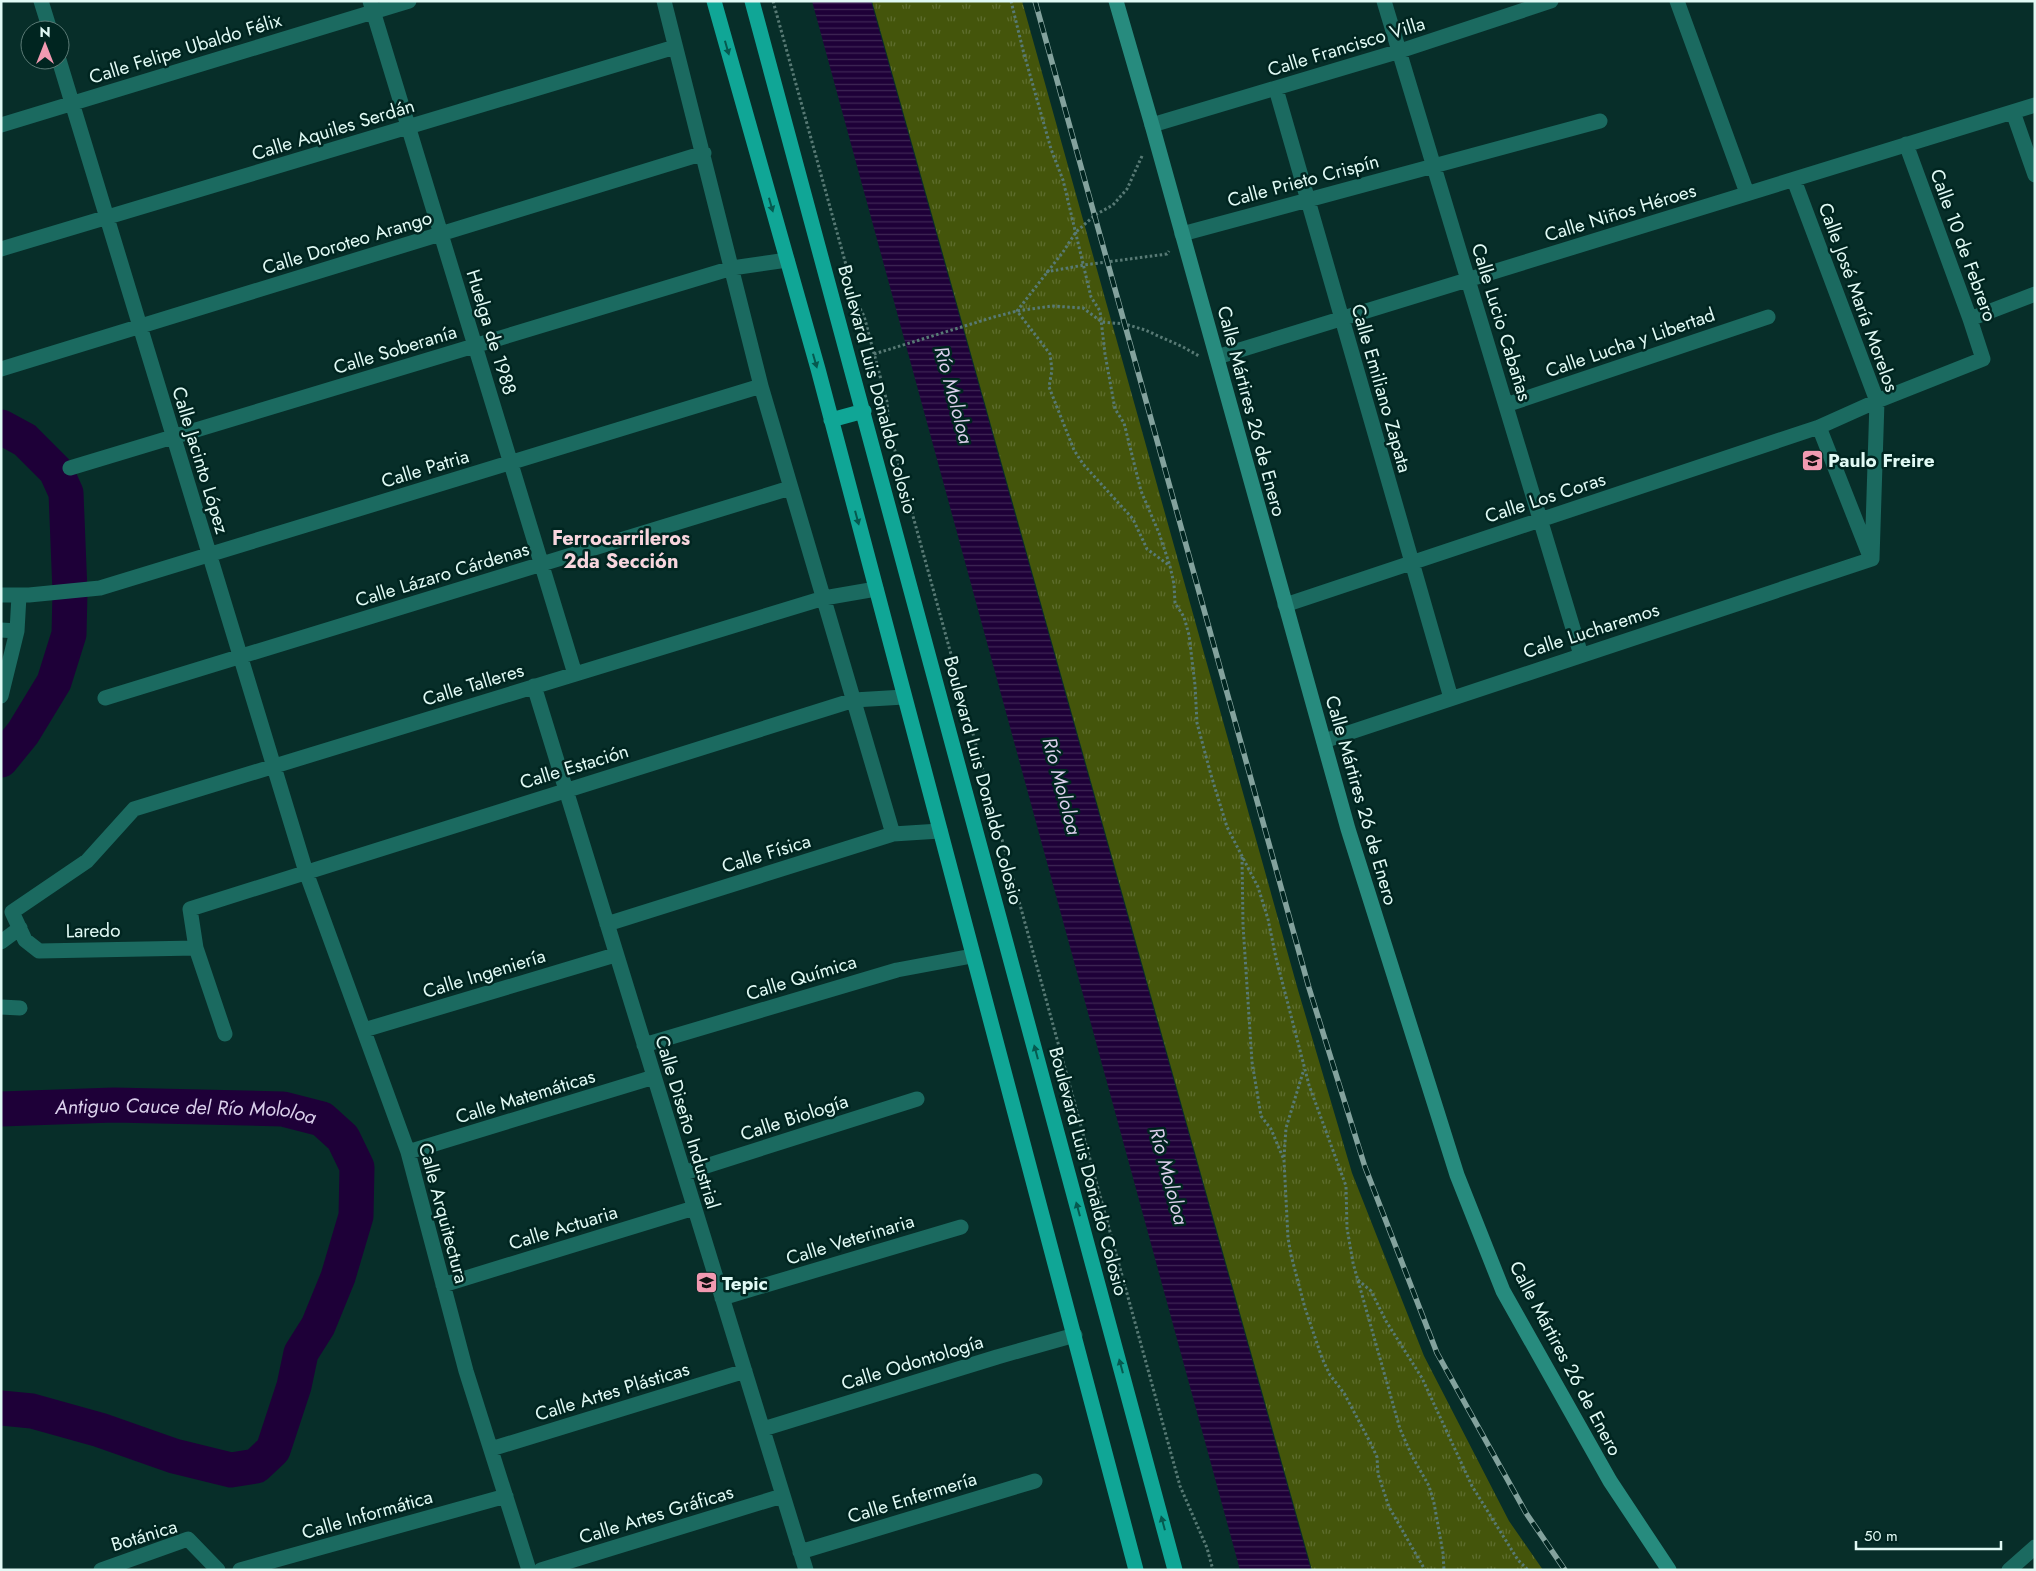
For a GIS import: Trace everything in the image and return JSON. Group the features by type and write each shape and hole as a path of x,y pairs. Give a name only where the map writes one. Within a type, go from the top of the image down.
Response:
{"main road":[{"path":"714,1 831,420 1136,1570"},
{"name":"Boulevard Luis Donaldo Colosio","path":"752,1 1176,1570"},
{"path":"831,420 864,411"}],"street":[{"path":"41,1 47,20"},
{"name":"Calle Felipe Ubaldo Félix","path":"1,124 371,7 409,1"},
{"path":"664,1 761,386 893,834"},
{"name":"Calle Mártires 26 de Enero","path":"1116,1 1351,838 1457,1175 1503,1291 1610,1481 1668,1569"},
{"name":"Calle Lucio Cabañas","path":"1384,1 1580,655"},
{"name":"Calle Francisco Villa","path":"1152,124 1400,51 1551,1"},
{"path":"1677,1 1747,193"},
{"name":"Huelga de 1988","path":"371,7 575,674"},
{"name":"Calle Aquiles Serdán","path":"1,249 675,47"},
{"name":"Calle Jacinto López","path":"62,70 306,872"},
{"name":"Calle Emiliano Zapata","path":"1276,89 1451,698"},
{"name":"Calle Niños Héroes","path":"1217,357 2035,105"},
{"path":"2013,112 2035,175"},
{"name":"Calle Prieto Crispín","path":"1182,234 1600,121"},
{"name":"Calle 10 de Febrero","path":"1877,401 1983,359 1906,144"},
{"name":"Calle Doroteo Arango","path":"1,369 704,154"},
{"name":"Calle José María Morelos","path":"1794,180 1877,401 1872,559"},
{"name":"Calle Soberanía","path":"70,468 732,268 787,260"},
{"path":"1970,319 2035,294"},
{"name":"Calle Lucha y Libertad","path":"1506,405 1768,317"},
{"name":"Calle Patria","path":"1,596 24,596 100,588 761,386"},
{"path":"1872,559 1818,427 1877,401"},
{"name":"Calle Los Coras","path":"1285,605 1818,427"},
{"name":"Calle Lázaro Cárdenas","path":"105,698 790,488"},
{"name":"Calle Lucharemos","path":"1324,741 1872,559"},
{"name":"Calle Talleres","path":"20,928 12,912 87,861 134,809 824,598 876,589"},
{"path":"2,694 24,596"},
{"path":"1,630 17,630"},
{"name":"Calle Diseño Industrial","path":"534,686 615,955 806,1570"},
{"name":"Calle Estación","path":"306,872 854,700 904,697"},
{"name":"Calle Física","path":"607,924 893,834 940,831"},
{"path":"225,1034 196,948 190,909 306,872"},
{"name":"Calle Arquitectura","path":"306,872 408,1152 466,1371 529,1570"},
{"path":"1,942 20,928"},
{"name":"Laredo","path":"20,928 25,940 39,951 196,948"},
{"name":"Calle Ingeniería","path":"364,1030 615,955"},
{"name":"Calle Química","path":"644,1046 897,970 972,956"},
{"path":"1,1007 20,1008"},
{"name":"Calle Matemáticas","path":"408,1152 654,1077"},
{"name":"Calle Biología","path":"684,1173 917,1099"},
{"name":"Calle Actuaria","path":"443,1285 694,1208"},
{"name":"Calle Veterinaria","path":"722,1298 961,1227"},
{"name":"Calle Odontología","path":"763,1429 1075,1335"},
{"name":"Calle Artes Plásticas","path":"491,1448 744,1371"},
{"name":"Calle Enfermería","path":"800,1552 1035,1481"},
{"name":"Calle Informática","path":"240,1570 506,1496"},
{"name":"Calle Artes Gráficas","path":"541,1570 782,1496"},
{"name":"Botánica","path":"101,1570 188,1539 218,1570"},
{"path":"2009,1570 2035,1547"}],"path":[{"path":"773,1 856,301 864,316 887,402 889,429 1180,1486 1207,1548 1213,1570"},
{"path":"1011,1 1051,149 1063,180 1091,297 1100,311 1105,354 1115,409 1124,423 1141,491 1159,533 1170,566 1175,602 1184,617 1189,635 1197,723 1226,827 1258,887 1268,919 1276,958 1314,1103 1346,1186 1347,1228 1353,1263 1400,1429 1412,1456 1429,1486 1438,1520 1444,1570"},
{"path":"1017,311 1063,252 1076,232 1095,215 1113,205 1127,189 1143,153"},
{"path":"1046,273 1084,264 1167,254 1182,234"},
{"path":"874,354 994,317 1017,311 1052,306 1083,308 1102,322 1125,324 1145,330 1196,355 1217,357"},
{"path":"1017,311 1050,354 1052,370 1049,387 1074,450 1083,464 1133,519 1147,549 1170,566"},
{"path":"1242,857 1242,925 1252,1062 1261,1116 1271,1128 1284,1160"},
{"path":"1305,1068 1286,1128 1284,1160 1288,1238 1291,1255 1322,1358 1370,1442 1377,1457 1378,1474 1389,1507 1424,1570"},
{"path":"1358,1279 1371,1291 1386,1321 1422,1378 1472,1486 1518,1560 1528,1570"}],"green space":[{"path":"872,1 1022,1 1298,990 1352,1173 1424,1356 1509,1521 1543,1570 1312,1570"}],"water":[{"name":"Río Mololoa","path":"812,1 871,1 1311,1570 1240,1570"}],"waterway":[{"name":"Antiguo Cauce del Río Mololoa","path":"1,427 25,440 56,471 66,493 70,592 69,634 54,682 23,733 1,760"},
{"name":"Antiguo Cauce del Río Mololoa","path":"1,1109 114,1105 283,1109 322,1119 343,1138 357,1167 356,1216 338,1277 318,1326 301,1353 294,1386 273,1450 256,1466 231,1470 174,1456 100,1430 32,1411 1,1408"}],"railway":[{"path":"1035,1 1309,988 1365,1167 1437,1353 1526,1513 1565,1570"}],"place":[{"name":"Paulo Freire","path":"1812,460"},
{"name":"Tepic","path":"706,1283"}],"district":[{"name":"Ferrocarrileros 2da Sección","path":"621,550"}]}
